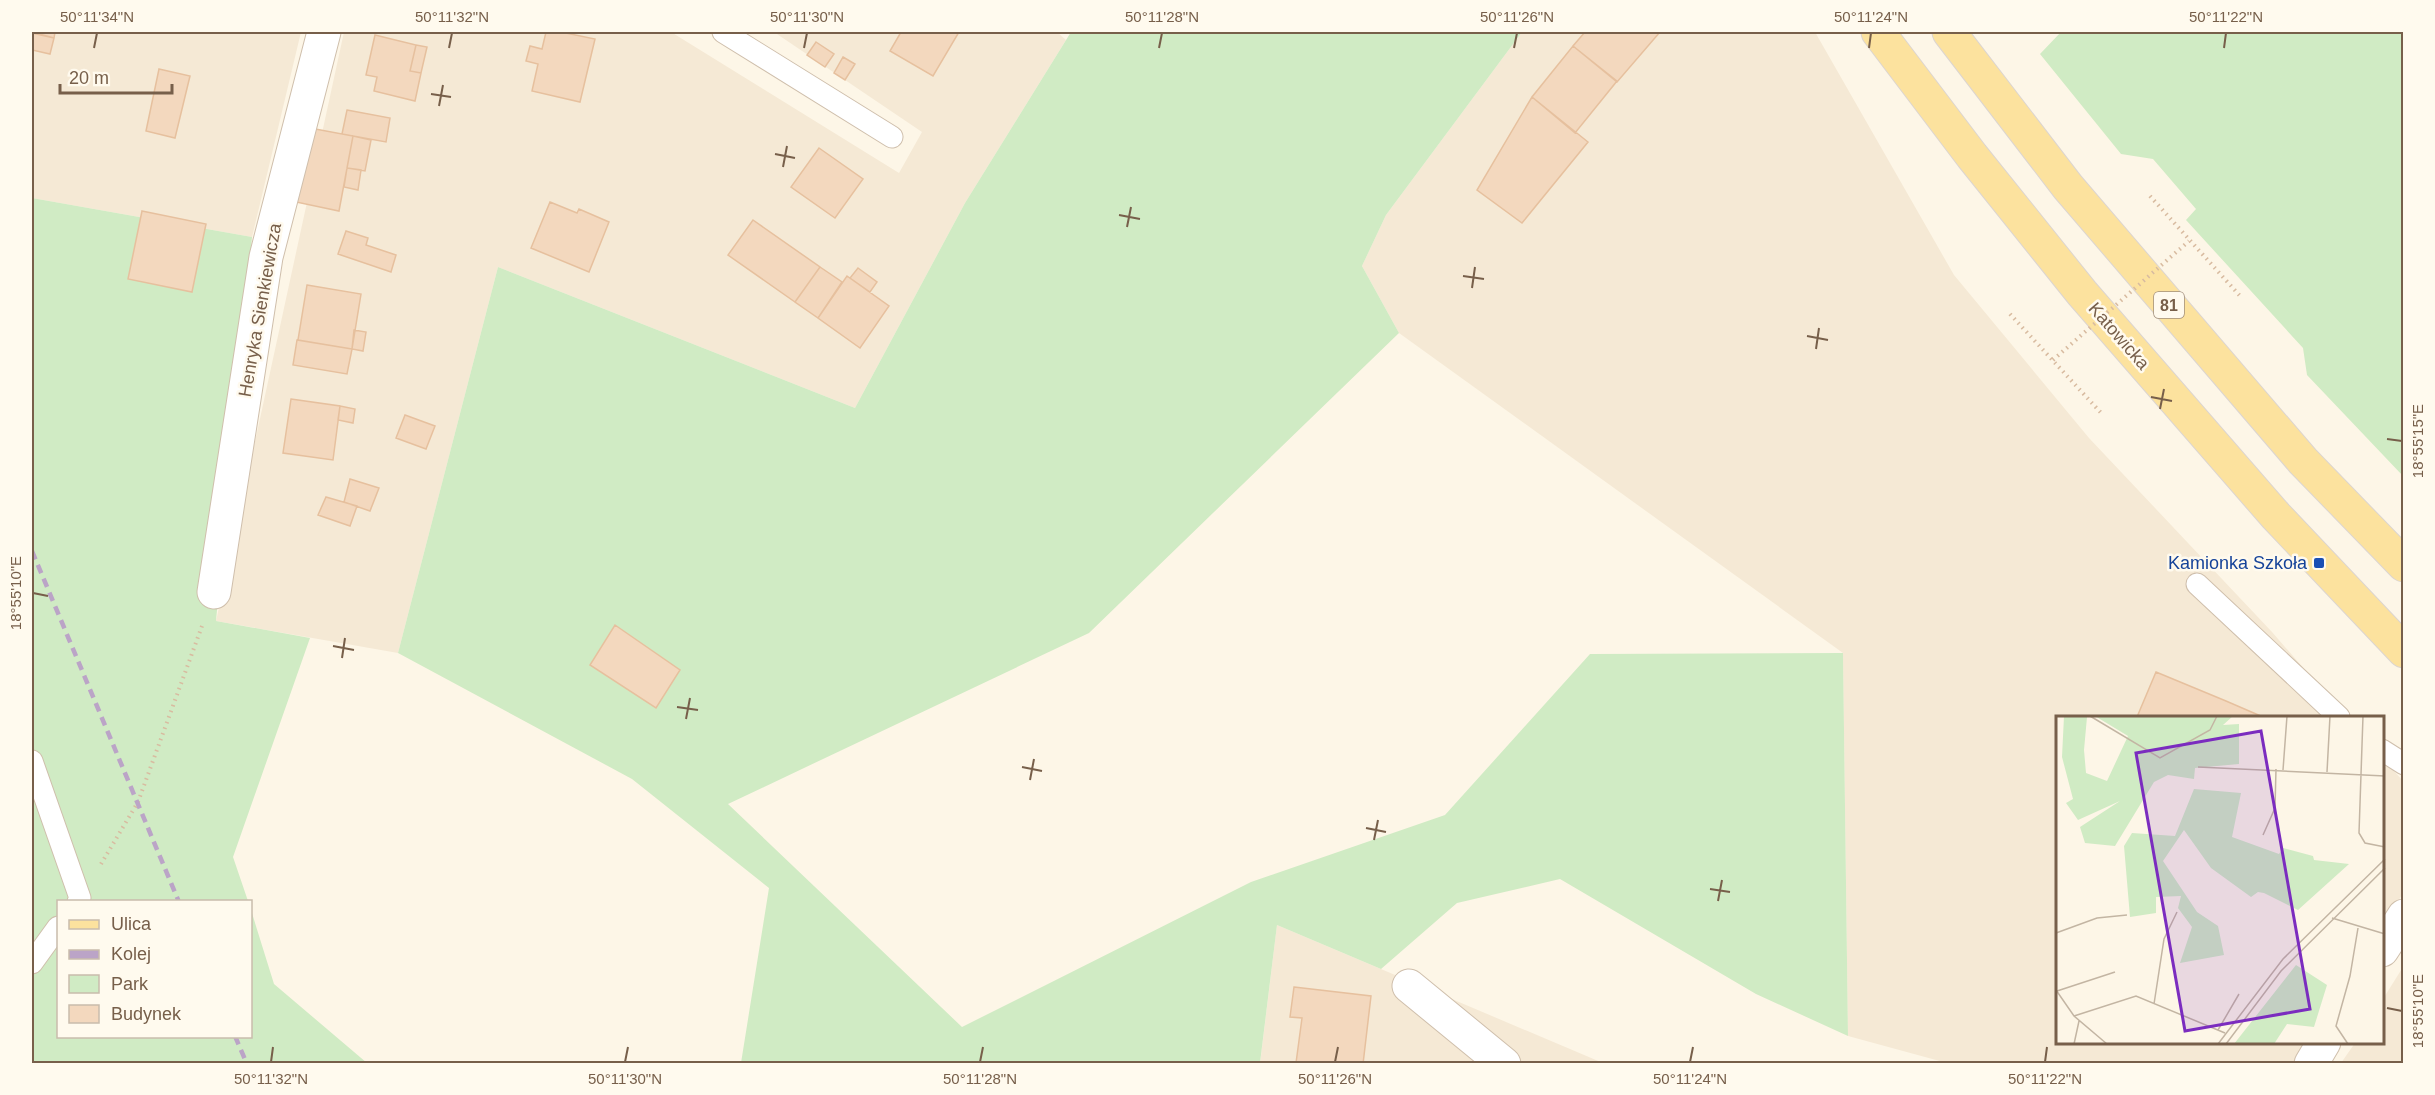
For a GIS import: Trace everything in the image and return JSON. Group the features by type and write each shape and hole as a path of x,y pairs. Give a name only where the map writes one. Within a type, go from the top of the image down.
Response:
{"main road":[{"name":"Katowicka","path":"1878,32 1972,156 2082,293 2276,516 2403,651"},
{"name":"81","path":"1949,32 2075,196 2303,461 2403,565"}],"street":[{"name":"Henryka Sienkiewicza","path":"214,592 266,257 324,32"},
{"path":"2384,947 2403,916"},
{"path":"1409,986 1504,1064"},
{"path":"2311,1064 2323,1044"}],"lane":[{"path":"723,32 892,138"},
{"path":"2197,584 2338,716"},
{"path":"2384,751 2403,764"},
{"path":"32,761 79,900"},
{"path":"32,963 57,928"}],"path":[{"path":"2150,196 2189,242 2241,297"},
{"path":"2053,360 2189,242"},
{"path":"2010,314 2103,415"},
{"path":"79,900 138,802 214,592"}],"shaded area":[{"path":"32,32 301,32 252,237 32,198"},
{"path":"344,32 671,32 899,173 922,132 774,32 1057,32 1066,40 965,203 855,408 498,267 398,653 216,621"},
{"path":"1522,32 1815,32 1954,275 2089,438 2272,632 2345,716 2056,716 2056,1044 2307,1044 2295,1063 1947,1063 1848,1036 1843,653 1399,333 1362,266 1386,215"},
{"path":"2384,760 2404,782 2403,893 2384,924"},
{"path":"1277,925 1603,1063 1260,1064"},
{"path":"2403,967 2403,1063 2341,1063 2354,1044 2384,1044 2384,997"}],"green space":[{"path":"1071,32 1522,32 1386,215 1362,266 1399,333 1089,633 728,804 962,1027 1251,882 1445,815 1590,654 1843,653 1848,1036 1756,994 1560,879 1457,903 1381,969 1277,925 1260,1063 741,1063 769,888 632,779 398,653 498,267 855,408 965,203"},
{"path":"2061,32 2403,32 2403,476 2307,375 2303,348 2186,220 2196,209 2153,159 2121,154 2040,54"},
{"path":"32,198 252,237 216,621 310,638 233,857 248,900 57,900 57,1038 252,1038 252,913 274,984 367,1063 32,1063"}],"building":[{"path":"32,32 55,32 54,38"},
{"path":"546,32 561,32 595,39 580,102 532,91 538,64 526,61 530,46 542,49"},
{"path":"901,32 959,32 933,76 890,51"},
{"path":"1585,32 1660,32 1617,82 1573,46"},
{"path":"32,33 54,38 50,54 32,50"},
{"path":"375,35 416,45 410,71 421,73 415,101 374,91 377,77 366,75"},
{"path":"816,42 834,54 825,67 807,55"},
{"path":"416,45 427,47 421,73 410,71"},
{"path":"1573,46 1617,81 1575,133 1532,97"},
{"path":"843,57 855,64 845,80 834,73"},
{"path":"159,69 190,76 175,138 146,131"},
{"path":"1532,97 1588,142 1522,223 1477,190"},
{"path":"347,110 390,118 386,142 342,134"},
{"path":"310,128 353,136 339,211 296,202"},
{"path":"353,136 371,140 365,171 347,168"},
{"path":"819,148 863,179 835,218 791,187"},
{"path":"347,168 361,170 358,190 344,187"},
{"path":"550,202 577,213 579,209 609,222 589,272 531,248"},
{"path":"142,211 206,224 192,292 128,279"},
{"path":"753,220 820,267 795,302 728,255"},
{"path":"346,231 368,238 366,245 396,255 391,272 338,254"},
{"path":"820,267 842,282 818,318 795,302"},
{"path":"858,268 877,282 870,292 850,278"},
{"path":"847,276 889,306 860,348 818,318"},
{"path":"307,285 361,294 352,349 298,340"},
{"path":"354,330 366,332 363,351 352,349"},
{"path":"297,340 352,349 347,374 293,365"},
{"path":"291,399 340,406 333,460 283,453"},
{"path":"340,406 355,409 353,423 338,420"},
{"path":"405,415 435,426 426,449 396,438"},
{"path":"350,479 379,488 370,511 344,502"},
{"path":"326,497 357,506 350,526 318,515"},
{"path":"615,625 680,670 656,708 590,665"},
{"path":"2156,672 2261,716 2137,716"},
{"path":"1294,987 1371,996 1363,1064 1296,1063 1302,1018 1290,1017"}],"railway":[{"path":"32,551 178,900"},
{"path":"236,1038 247,1064"}],"place":[{"name":"Kamionka Szkoła","path":"2319,563"}]}
